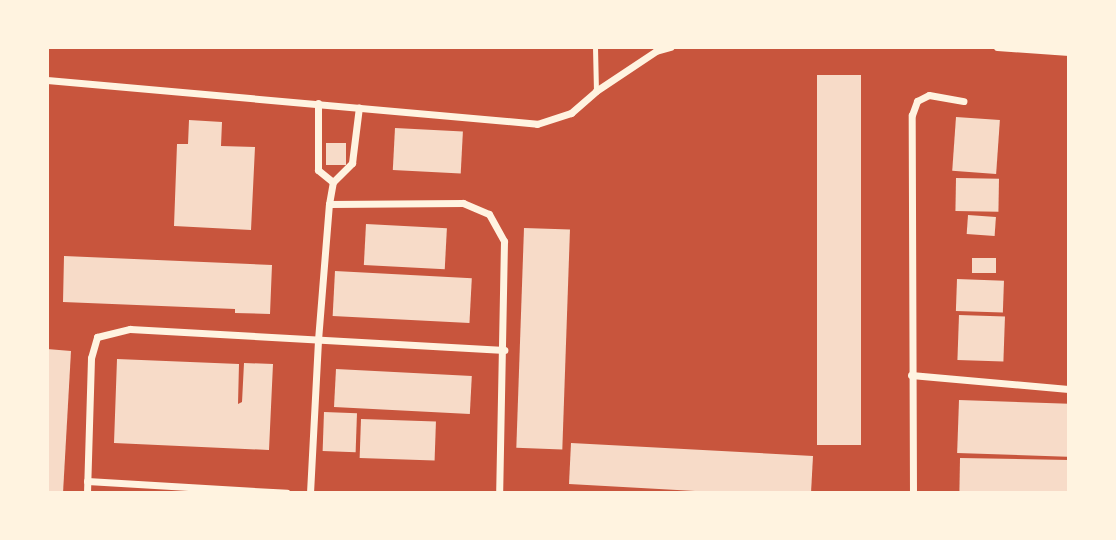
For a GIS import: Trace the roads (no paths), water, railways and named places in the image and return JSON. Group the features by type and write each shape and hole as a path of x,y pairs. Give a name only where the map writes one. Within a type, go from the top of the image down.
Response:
{"street":[{"path":"47,80 537,124 571,113 596,90 656,51 670,47"},
{"path":"997,47 1069,52"},
{"path":"913,493 912,115 917,101 929,94 963,101"},
{"path":"318,103 318,170 333,182"},
{"path":"310,493 329,204 333,182 352,163 359,107"},
{"path":"329,204 463,203 489,214 504,241 504,350 499,493"},
{"path":"87,493 91,358 97,337 130,329 504,350"},
{"path":"911,375 1068,389"},
{"path":"87,481 287,493"}],"lane":[{"path":"595,47 596,90"}]}
